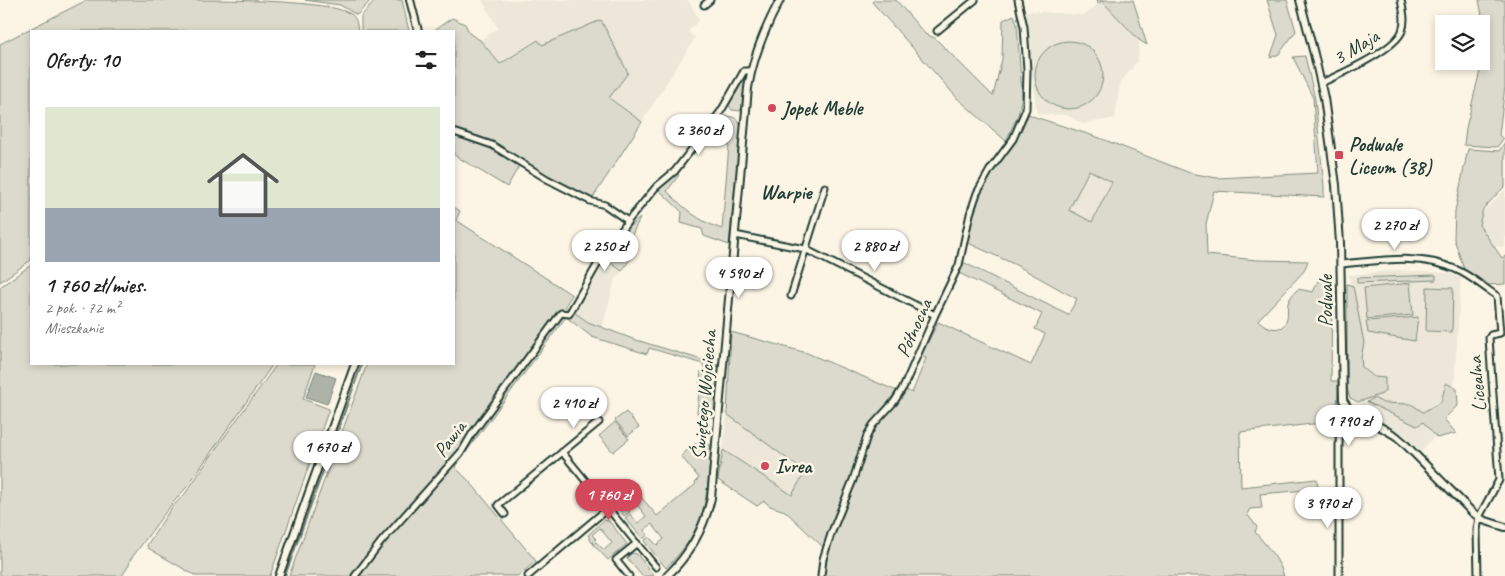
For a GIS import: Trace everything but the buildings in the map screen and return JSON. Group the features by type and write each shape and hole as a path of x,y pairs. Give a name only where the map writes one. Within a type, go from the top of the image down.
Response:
{"street":[{"path":"410,0 418,30"},
{"path":"704,5 710,0"},
{"name":"Świętego Wojciecha","path":"666,576 681,562 696,540 711,498 734,235 751,70 762,37 780,0"},
{"path":"937,31 975,0"},
{"name":"Północna","path":"821,576 823,559 830,534 856,472 867,436 873,425 894,402 904,386 959,265 970,214 977,193 990,170 1013,139 1026,110 1027,70 1024,27 1018,0"},
{"name":"Podwale","path":"1300,0 1321,84 1335,174 1341,264 1342,393 1343,400 1348,408"},
{"name":"3 Maja","path":"1321,84 1349,71 1387,47 1399,36 1404,22 1401,0"},
{"path":"455,132 492,145 556,183 590,201 605,205 628,221 656,186 675,171 721,111 744,71 751,70"},
{"path":"791,296 825,187"},
{"name":"Pawia","path":"355,576 381,542 462,451 472,434 561,314 569,314 597,265 628,221"},
{"path":"734,235 805,249 935,315"},
{"name":"Licealna","path":"1341,264 1418,260 1446,266 1462,272 1497,296 1500,333 1491,335 1489,338 1499,480 1479,518"},
{"path":"279,576 355,365"},
{"path":"1338,576 1340,420 1348,408 1396,436 1479,518 1505,527"},
{"path":"504,514 498,505 599,422"},
{"path":"562,452 656,567"},
{"path":"528,576 633,487"},
{"path":"1478,576 1477,530 1479,518"},
{"path":"629,576 616,560 637,544"}],"shaded area":[{"path":"87,0 232,0 300,3 339,9 351,14 356,20 358,30 30,30 30,261 0,282 0,44"},
{"path":"305,0 371,0 357,15 340,5"},
{"path":"376,0 402,0 409,30 361,30 361,16"},
{"path":"482,0 688,0 699,20 688,32 695,37 693,41 642,122 537,40 499,64 480,40 498,28"},
{"path":"875,0 896,0 925,34 935,38 993,96 1002,59 1003,20 1014,15 1017,24 1022,96 1018,115 1006,141 958,99 872,2"},
{"path":"1097,0 1133,0 1147,45 1139,40 1102,1 1098,4"},
{"path":"1267,0 1287,0 1296,31 1279,54 1270,58 1278,35"},
{"path":"1479,0 1505,0 1505,86 1499,135 1503,139 1497,147 1464,145 1466,128 1480,70 1490,70 1490,15 1482,15"},
{"path":"1102,1 1139,40 1138,60 1120,83 1115,118 1083,124 1067,115 1037,114 1025,16 1028,11 1085,15"},
{"path":"452,18 465,24 470,34 480,40 500,64 538,40 542,45 601,20 628,73 609,98 642,122 592,199 496,144 455,129 455,30 434,30"},
{"path":"1069,41 1082,43 1093,51 1101,62 1103,75 1101,88 1093,99 1082,107 1069,109 1056,107 1045,99 1037,88 1035,75 1037,62 1045,51 1056,43"},
{"path":"1305,56 1315,99 1324,197 1214,191 1206,224 1207,255 1257,260 1308,261 1304,271 1258,320 1265,326 1270,328 1282,327 1287,317 1288,303 1298,289 1313,292 1320,277 1332,276 1331,381 1338,381 1337,416 1330,422 1240,432 1241,487 1317,479 1318,489 1260,494 1262,508 1250,509 1247,514 1257,527 1255,532 1276,558 1284,576 823,576 831,542 855,485 872,431 906,390 912,393 926,358 921,356 938,322 1031,365 1045,334 1035,329 1042,314 959,273 963,262 1068,315 1077,299 1016,265 966,242 976,201 985,181 1017,136 1029,114 1097,137 1190,173 1217,178 1318,173 1313,98 1293,57","holes":["1089,170 1112,182 1092,222 1069,210"]},
{"path":"745,78 742,107 740,111 732,110 729,105"},
{"path":"723,116 734,118 741,126 729,245 704,236 702,229 681,223 682,212 658,189 676,173 679,175 667,191 692,214 722,229 730,133 720,128 713,129"},
{"path":"455,135 491,147 519,166 507,187 455,156"},
{"path":"1505,142 1505,186 1483,209 1479,225 1502,258 1505,256 1505,284 1487,285 1464,269 1454,239 1455,211 1468,149 1499,151"},
{"path":"1089,170 1113,182 1092,222 1068,210"},
{"path":"1505,190 1505,246 1493,246 1478,225 1482,213"},
{"path":"455,208 460,211 456,220 572,295 565,306 588,322 633,339 719,365 713,368 703,367 703,364 649,348 647,354 592,337 566,317 455,467 470,482 536,561 518,576 289,576 367,365 455,365"},
{"path":"640,218 631,237 635,252 622,271 605,259 626,229"},
{"path":"605,259 622,271 615,280 602,328 574,313 591,279"},
{"path":"30,266 30,365 272,365 186,488 130,560 122,576 0,576 0,287"},
{"path":"1397,270 1448,273 1461,277 1453,403 1425,425 1434,437 1421,451 1404,435 1359,409 1362,401 1350,395 1356,333 1349,275"},
{"path":"1436,275 1436,280 1357,283 1357,278"},
{"path":"1410,283 1413,315 1367,319 1364,288"},
{"path":"1347,284 1353,286 1364,343 1361,358 1362,367 1374,377 1385,378 1385,391 1382,394 1358,402 1350,398 1347,388"},
{"path":"1427,287 1453,288 1452,332 1426,331"},
{"path":"1418,317 1415,341 1368,333 1366,321"},
{"path":"731,332 807,353 897,391 864,432 851,477 823,547 785,511 770,506 764,501 757,506 718,480 723,450 792,495 805,472 727,414"},
{"path":"276,365 315,365 303,399 329,409 270,576 196,576 148,548 147,545 172,507 185,494"},
{"path":"316,371 336,378 327,404 306,397"},
{"path":"701,371 718,376 714,418 697,413"},
{"path":"1446,383 1457,389 1458,405 1444,419 1456,433 1437,438 1423,422 1417,426 1367,402 1374,398 1383,403 1411,404 1423,412 1441,402"},
{"path":"626,412 639,427 628,436 615,420"},
{"path":"727,414 805,472 792,495 723,450"},
{"path":"615,422 629,439 613,452 599,436"},
{"path":"694,444 711,445 706,497 697,526 690,539 666,568 644,541 649,537 657,545 664,539 652,524 644,530 648,535 643,539 625,518 630,514 638,523 646,516 634,501 626,507 630,512 624,516 619,509 638,493 657,516 696,484 695,482 699,478 681,456"},
{"path":"604,520 609,521 627,544 608,560 593,544 596,542 604,550 612,543 600,528 592,535 596,539 592,543 588,535"},
{"path":"632,553 637,554 654,576 642,576 627,558"}],"waterway":[{"path":"285,576 362,365"}],"place":[{"name":"Jopek Meble","path":"772,108"},
{"name":"Podwale Liceum (38)","path":"1339,155"},
{"name":"Ivrea","path":"765,466"}],"district":[{"name":"Warpie","path":"786,192"}]}
